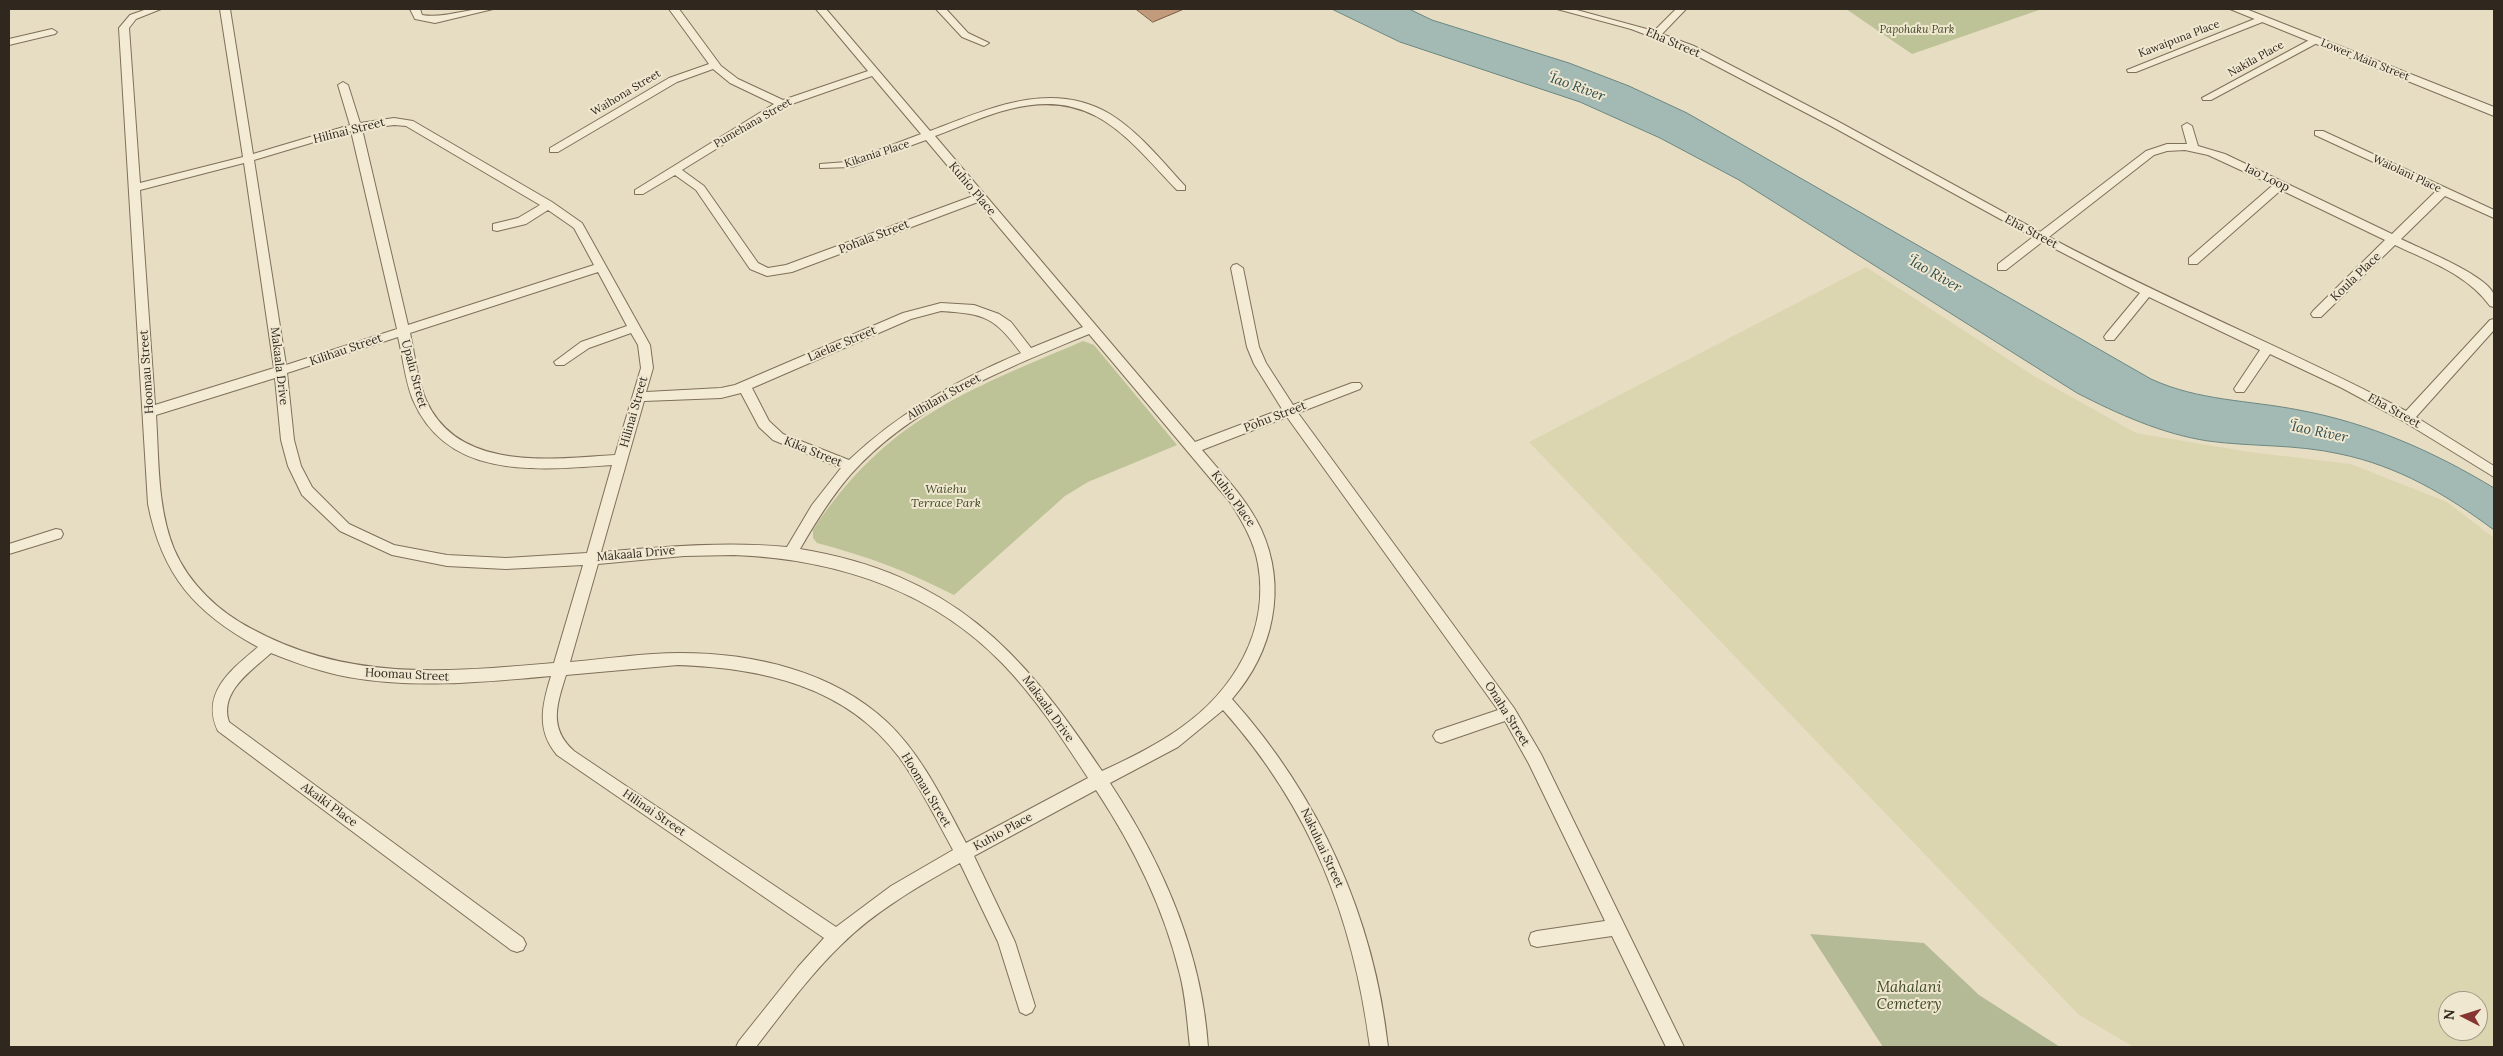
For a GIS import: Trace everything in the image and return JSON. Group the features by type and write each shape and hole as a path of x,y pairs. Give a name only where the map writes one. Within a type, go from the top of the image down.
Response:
{"street":[{"name":"Hoomau Street","path":"156,9 127,16 124,30 155,504 162,535 175,566 195,593 221,618 269,646 293,656 336,668 384,676 436,678 678,659 712,659 776,669 806,679 834,692 859,708 892,739 920,776 994,910 1010,946 1026,1006"},
{"name":"Makaala Drive","path":"225,9 250,159 289,450 296,471 307,490 322,508 357,533 391,549 453,562 487,564 687,550 734,549 790,554 823,559 865,571 905,586 943,606 978,630 1009,658 1038,691 1099,780 1139,845 1166,900 1186,961 1198,1030 1199,1047"},
{"path":"415,9 417,16 424,20 437,20 488,9"},
{"path":"674,9 714,65 734,81 782,104"},
{"name":"Kuhio Place","path":"745,1047 791,988 837,936 871,909 901,889 1184,734 1224,700 1248,666 1258,646 1268,606 1267,567 1259,539 1246,514 1193,448 979,198 821,9"},
{"path":"942,9 966,35 984,43"},
{"name":"Eha Street","path":"1562,9 1656,34 1690,48 1835,124 2042,238 2147,292 2268,348 2408,418 2494,472"},
{"path":"1656,34 1681,9"},
{"name":"Lower Main Street","path":"2236,9 2494,112"},
{"name":"Kawaipuna Place","path":"2132,70 2262,19"},
{"path":"9,42 52,32"},
{"name":"Nakila Place","path":"2207,98 2315,40"},
{"name":"Waihona Street","path":"554,150 673,80 714,65"},
{"name":"Pumehana Street","path":"639,192 782,104 874,72"},
{"name":"Upalu Street","path":"343,85 356,128 402,330 423,411 438,432 455,444 476,454 510,462 548,464 620,460"},
{"path":"928,137 1016,104 1045,100 1073,102 1090,107 1111,118 1182,188"},
{"name":"Hilinai Street","path":"135,188 250,159 356,128 387,121 409,122 548,205 578,226 587,238 600,267 644,345 648,360 594,557 560,669 548,719 551,734 563,751 837,936"},
{"path":"2187,126 2193,148"},
{"name":"Waiolani Place","path":"2319,133 2494,214"},
{"name":"Kikania Place","path":"824,166 848,165 928,137"},
{"name":"Iao Loop","path":"2002,267 2150,153 2168,147 2193,148 2221,156 2462,273 2484,289 2494,303"},
{"path":"675,170 700,188 752,264 767,272 760,284"},
{"path":"2192,261 2280,185"},
{"name":"Koula Place","path":"2317,314 2443,191"},
{"name":"Pohala Street","path":"767,272 788,270 979,198"},
{"path":"497,227 518,223 548,205"},
{"name":"Kilihau Street","path":"149,412 280,372 402,330 600,267"},
{"name":"Onaha Street","path":"1237,268 1253,347 1260,364 1290,411 1509,713 1535,759 1675,1047"},
{"path":"2110,337 2147,292"},
{"name":"Laelae Street","path":"639,397 721,393 744,386 908,316 941,307 966,308 996,317 1007,325 1030,354"},
{"path":"2408,418 2494,323"},
{"path":"560,362 585,345 634,328"},
{"name":"Alihilani Street","path":"790,554 810,516 850,466 879,438 930,402 1030,354 1092,328"},
{"path":"2240,389 2268,348"},
{"name":"Kika Street","path":"744,386 764,424 778,437 850,466"},
{"name":"Pohu Street","path":"1193,448 1356,386"},
{"path":"9,549 56,534"},
{"name":"Akaiki Place","path":"269,646 238,674 226,689 219,709 223,726 517,944"},
{"name":"Nakuluai Street","path":"1224,700 1266,749 1292,789 1334,868 1358,939 1375,1016 1379,1047"},
{"path":"1441,736 1509,713"},
{"path":"1537,939 1617,927"}],"shaded area":[{"path":"1866,267 2034,376 2136,433 2250,452 2351,464 2447,502 2494,538 2494,1047 2134,1047 2079,1015 1529,442"}],"green space":[{"name":"Papohaku Park","path":"1846,9 2036,9 2039,10 1912,54"},
{"name":"Waiehu Terrace Park","path":"1083,341 1094,345 1177,445 1088,482 1065,496 954,595 887,565 817,543 813,538 813,530 841,492 870,461 900,435 931,413 965,394"},
{"name":"Mahalani Cemetery","path":"1810,934 1924,943 1979,995 2060,1047 1883,1047"}],"water":[{"name":"ʻĪao River","path":"1332,9 1409,9 1432,20 1569,63 1629,86 1687,113 2151,379 2187,392 2205,396 2299,410 2350,422 2400,440 2448,462 2494,488 2494,530 2458,505 2421,483 2361,459 2324,451 2191,438 2174,434 2124,416 2077,393 1739,180 1660,138 1580,102 1400,42"}],"building":[{"path":"1136,9 1184,9 1153,22"}]}
